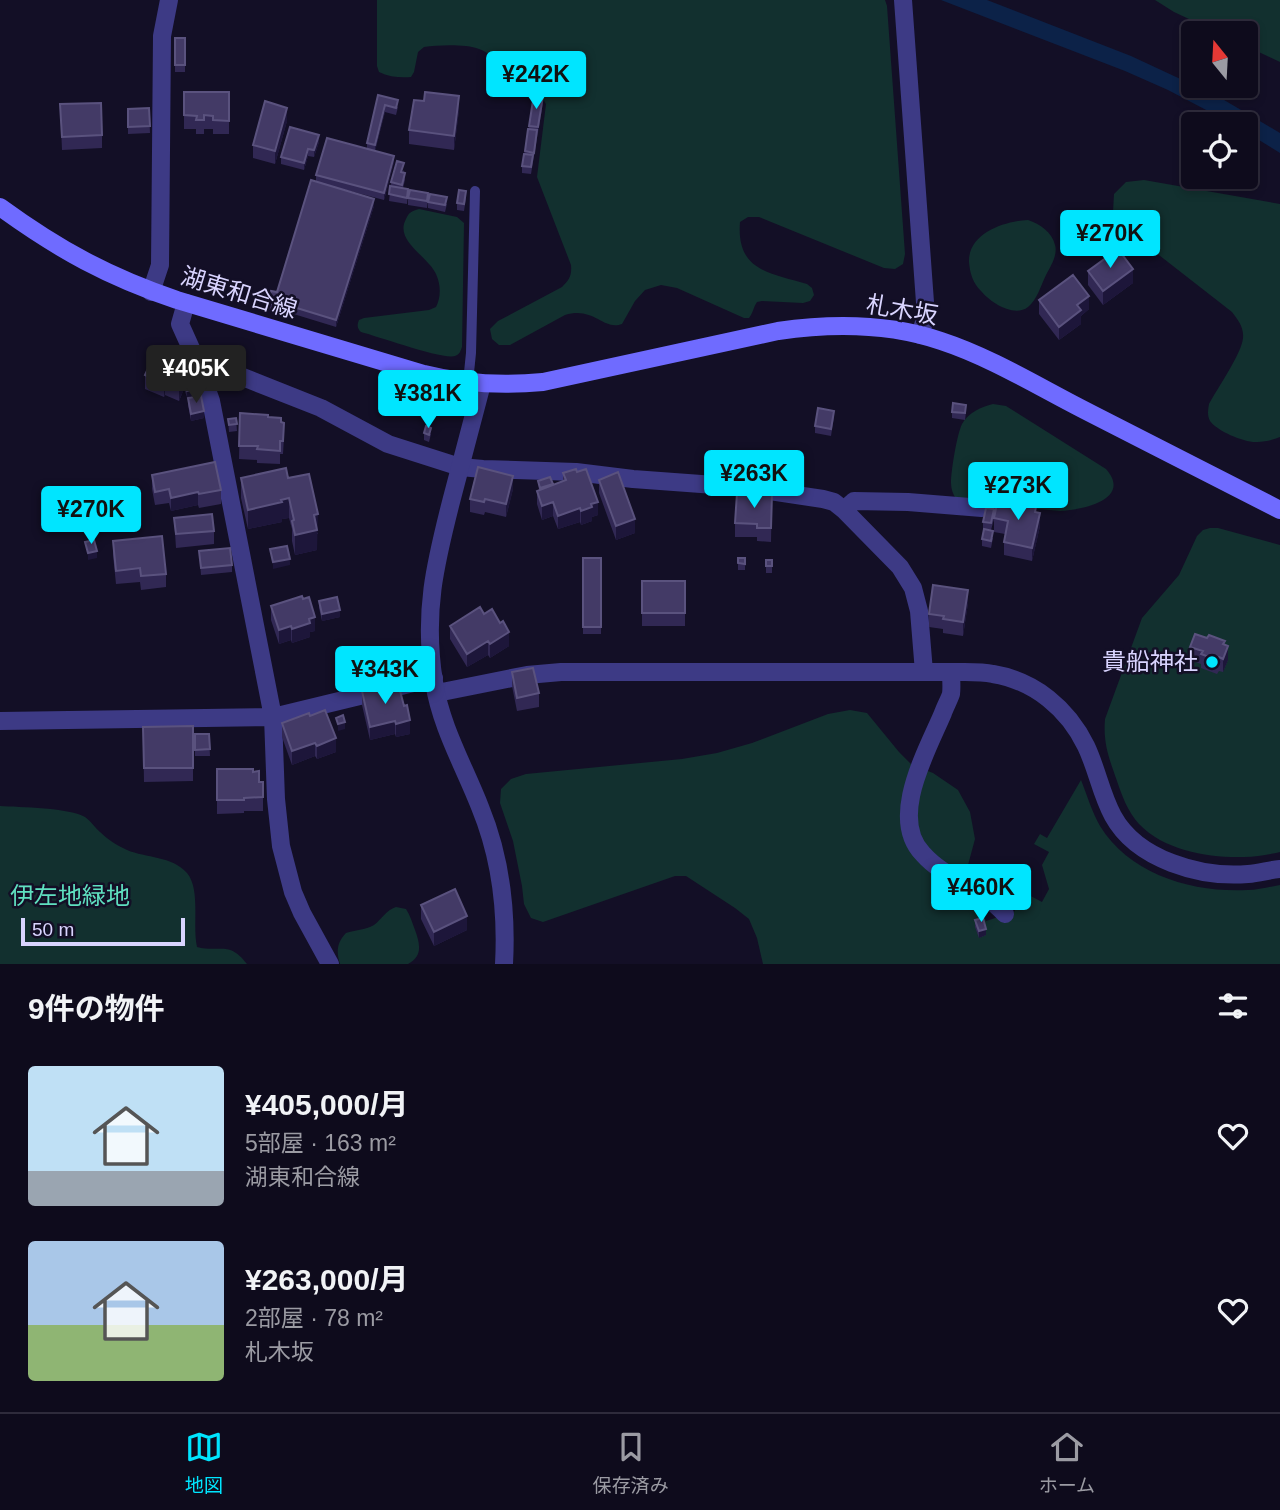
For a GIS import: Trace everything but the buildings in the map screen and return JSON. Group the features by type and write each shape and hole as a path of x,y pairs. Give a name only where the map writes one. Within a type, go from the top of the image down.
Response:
{"main road":[{"name":"湖東和合線","path":"0,207 65,251 110,275 151,292 424,374 475,383"},
{"name":"札木坂","path":"475,383 513,385 543,382 805,327 833,325 888,328 920,335 967,351 1280,510"}],"street":[{"path":"151,292 160,265 163,36 169,0"},
{"path":"904,6 926,316 920,335"},
{"path":"186,303 180,324 202,372 211,401 274,717 276,799 281,846 293,892 330,964"},
{"path":"202,372 215,366 321,408 388,444 460,467 576,472 633,479 742,486 834,502 900,567 913,588 919,611 924,672"},
{"path":"475,383 460,467 433,579 429,614 430,649 443,718 494,846 503,888 506,931 504,964"},
{"path":"844,510 854,501 982,508"},
{"path":"0,721 274,717 435,686 561,671 992,674 1017,680 1039,691 1059,707 1075,726 1087,748 1114,816 1126,834 1143,849 1163,860 1216,873 1248,874 1280,869"},
{"path":"951,672 951,694 914,782 908,806 909,832 921,853 939,869 989,898 1005,914"}],"lane":[{"path":"475,191 471,353 475,383"}],"green space":[{"path":"377,0 885,0 905,254 903,264 895,269 884,268 759,217 748,217 740,222 740,238 750,260 768,272 807,284 814,295 810,301 757,302 749,318 744,318 677,288 661,285 645,290 635,301 622,324 609,324 575,313 565,315 510,345 499,345 492,339 490,329 498,321 562,287 571,272 571,265 537,177 546,104 541,96 502,63 474,47 424,47 418,52 411,77 395,77 379,72"},
{"path":"1155,0 1280,0 1280,62 1258,52 1258,21 1193,21"},
{"path":"1144,180 1181,187 1181,189 1280,204 1280,437 1263,442 1246,441 1225,432 1210,421 1209,404 1242,345 1243,330 1232,312 1123,227 1113,212 1114,194 1126,182"},
{"path":"419,209 457,217 464,223 462,347 455,356 410,347 361,332 358,328 359,320 364,318 436,307 440,291 436,274 405,234 407,217"},
{"path":"1028,220 1041,226 1051,236 1056,249 1055,256 1031,304 1022,310 1009,310 990,300 976,285 970,270 970,252 981,236 990,230"},
{"path":"993,404 1006,406 1106,469 1113,480 1109,496 1091,505 1060,511 963,502 956,499 951,477 962,424 968,416"},
{"path":"1210,528 1280,545 1280,852 1276,853 1248,857 1216,856 1188,851 1161,841 1139,824 1126,804 1107,751 1105,719 1142,618 1179,575 1197,536"},
{"path":"850,710 867,713 912,765 933,773 958,790 970,812 975,839 968,865 970,883 986,921 1014,912 1025,893 1042,902 1049,889 1042,865 1049,852 1034,844 1040,834 1047,838 1081,780 1100,826 1113,843 1146,869 1165,878 1206,888 1252,890 1280,885 1280,964 763,964 749,919 686,876 675,876 543,922 531,918 524,904 513,841 500,803 501,789 511,779 526,774 682,759 717,753 752,743 828,714"},
{"name":"伊左地緑地","path":"0,806 44,808 78,814 124,848 181,867 187,873 194,889 197,947 235,952 247,964 0,964"},
{"path":"396,907 406,909 417,935 419,949 413,961 408,964 340,964 338,947 346,933 374,925"}],"water":[{"path":"941,0 987,0 1131,56 1181,79 1181,97 1125,71"},
{"path":"1183,98 1221,98 1244,112 1210,112"},
{"path":"1258,120 1280,133 1280,153 1258,139"}],"place":[{"name":"貴船神社","path":"1212,662"}]}
